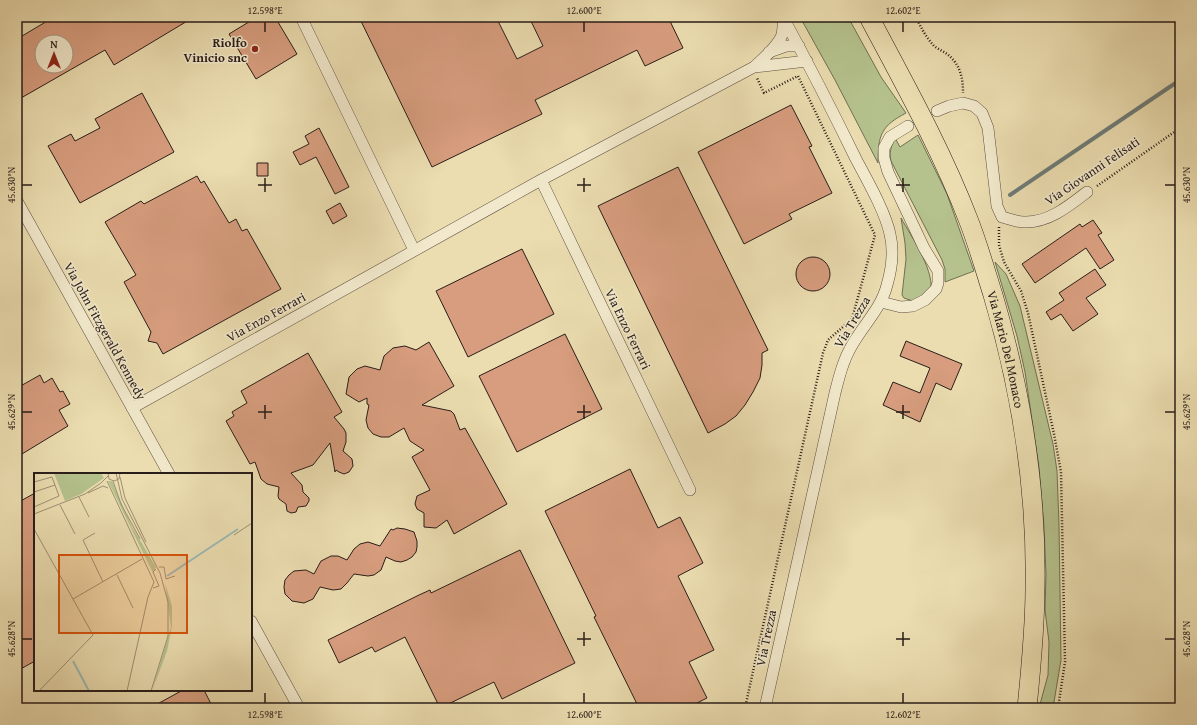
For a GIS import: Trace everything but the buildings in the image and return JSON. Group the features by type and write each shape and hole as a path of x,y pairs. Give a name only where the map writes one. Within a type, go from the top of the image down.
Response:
{"highway":[{"path":"859,17 893,62"},
{"name":"Via Mario Del Monaco","path":"869,17 945,164 969,221 995,302 1013,374 1022,418 1028,462 1035,541 1034,628 1027,708"},
{"path":"880,17 893,62"}],"street":[{"path":"300,17 414,250"},
{"name":"Via Enzo Ferrari","path":"132,408 541,180 753,67 769,53 779,40 782,34 784,18"},
{"name":"Via Trezza","path":"765,708 835,393 842,368 851,346 875,313 881,302 892,265 890,234 880,207 784,18"},
{"name":"Via Enzo Ferrari","path":"769,53 786,46 799,46"},
{"path":"784,64 799,46"},
{"name":"Via Enzo Ferrari","path":"753,67 806,61"},
{"path":"937,111 949,106 963,103 974,106 982,113 988,128 997,206 1002,217"},
{"path":"881,302 901,307 913,306 926,300 936,290 938,283 938,271 924,248 888,172 884,158 884,148 890,137 908,126"},
{"name":"Via Enzo Ferrari","path":"541,180 690,490"},
{"name":"Via Giovanni Felisati","path":"1002,217 1023,222 1044,220 1071,204 1087,192"},
{"name":"Via John Fitzgerald Kennedy","path":"17,202 168,473"},
{"path":"252,624 299,708"}],"path":[{"path":"916,17 924,33 935,46 948,55 957,65 963,78 963,103"},
{"path":"745,708 823,353 828,340 852,319 875,235 798,76 764,93 753,67"},
{"name":"Via Giovanni Felisati","path":"1087,192 1180,128"},
{"path":"1002,217 998,229 999,245 1004,262 1020,291 1028,313 1061,472 1065,662 1058,708"}],"green space":[{"path":"800,17 848,17 881,77 906,113 891,122 883,132 880,138 878,163 835,80"},
{"path":"918,135 947,194 974,271 945,282 945,269 942,260 891,161 890,155 895,138 900,147"},
{"path":"901,218 925,262 931,281 931,289 923,296 913,301 904,298 902,295 906,259"},
{"path":"995,262 1006,274 1020,306 1053,444 1057,471 1061,660 1053,708 1039,708 1048,675 1049,642 1045,610 1046,574 1044,526 1039,467 1025,372 1017,336"}],"waterway":[{"path":"1010,195 1180,80"}],"place":[{"name":"Riolfo Vinicio snc","path":"255,49"}]}
